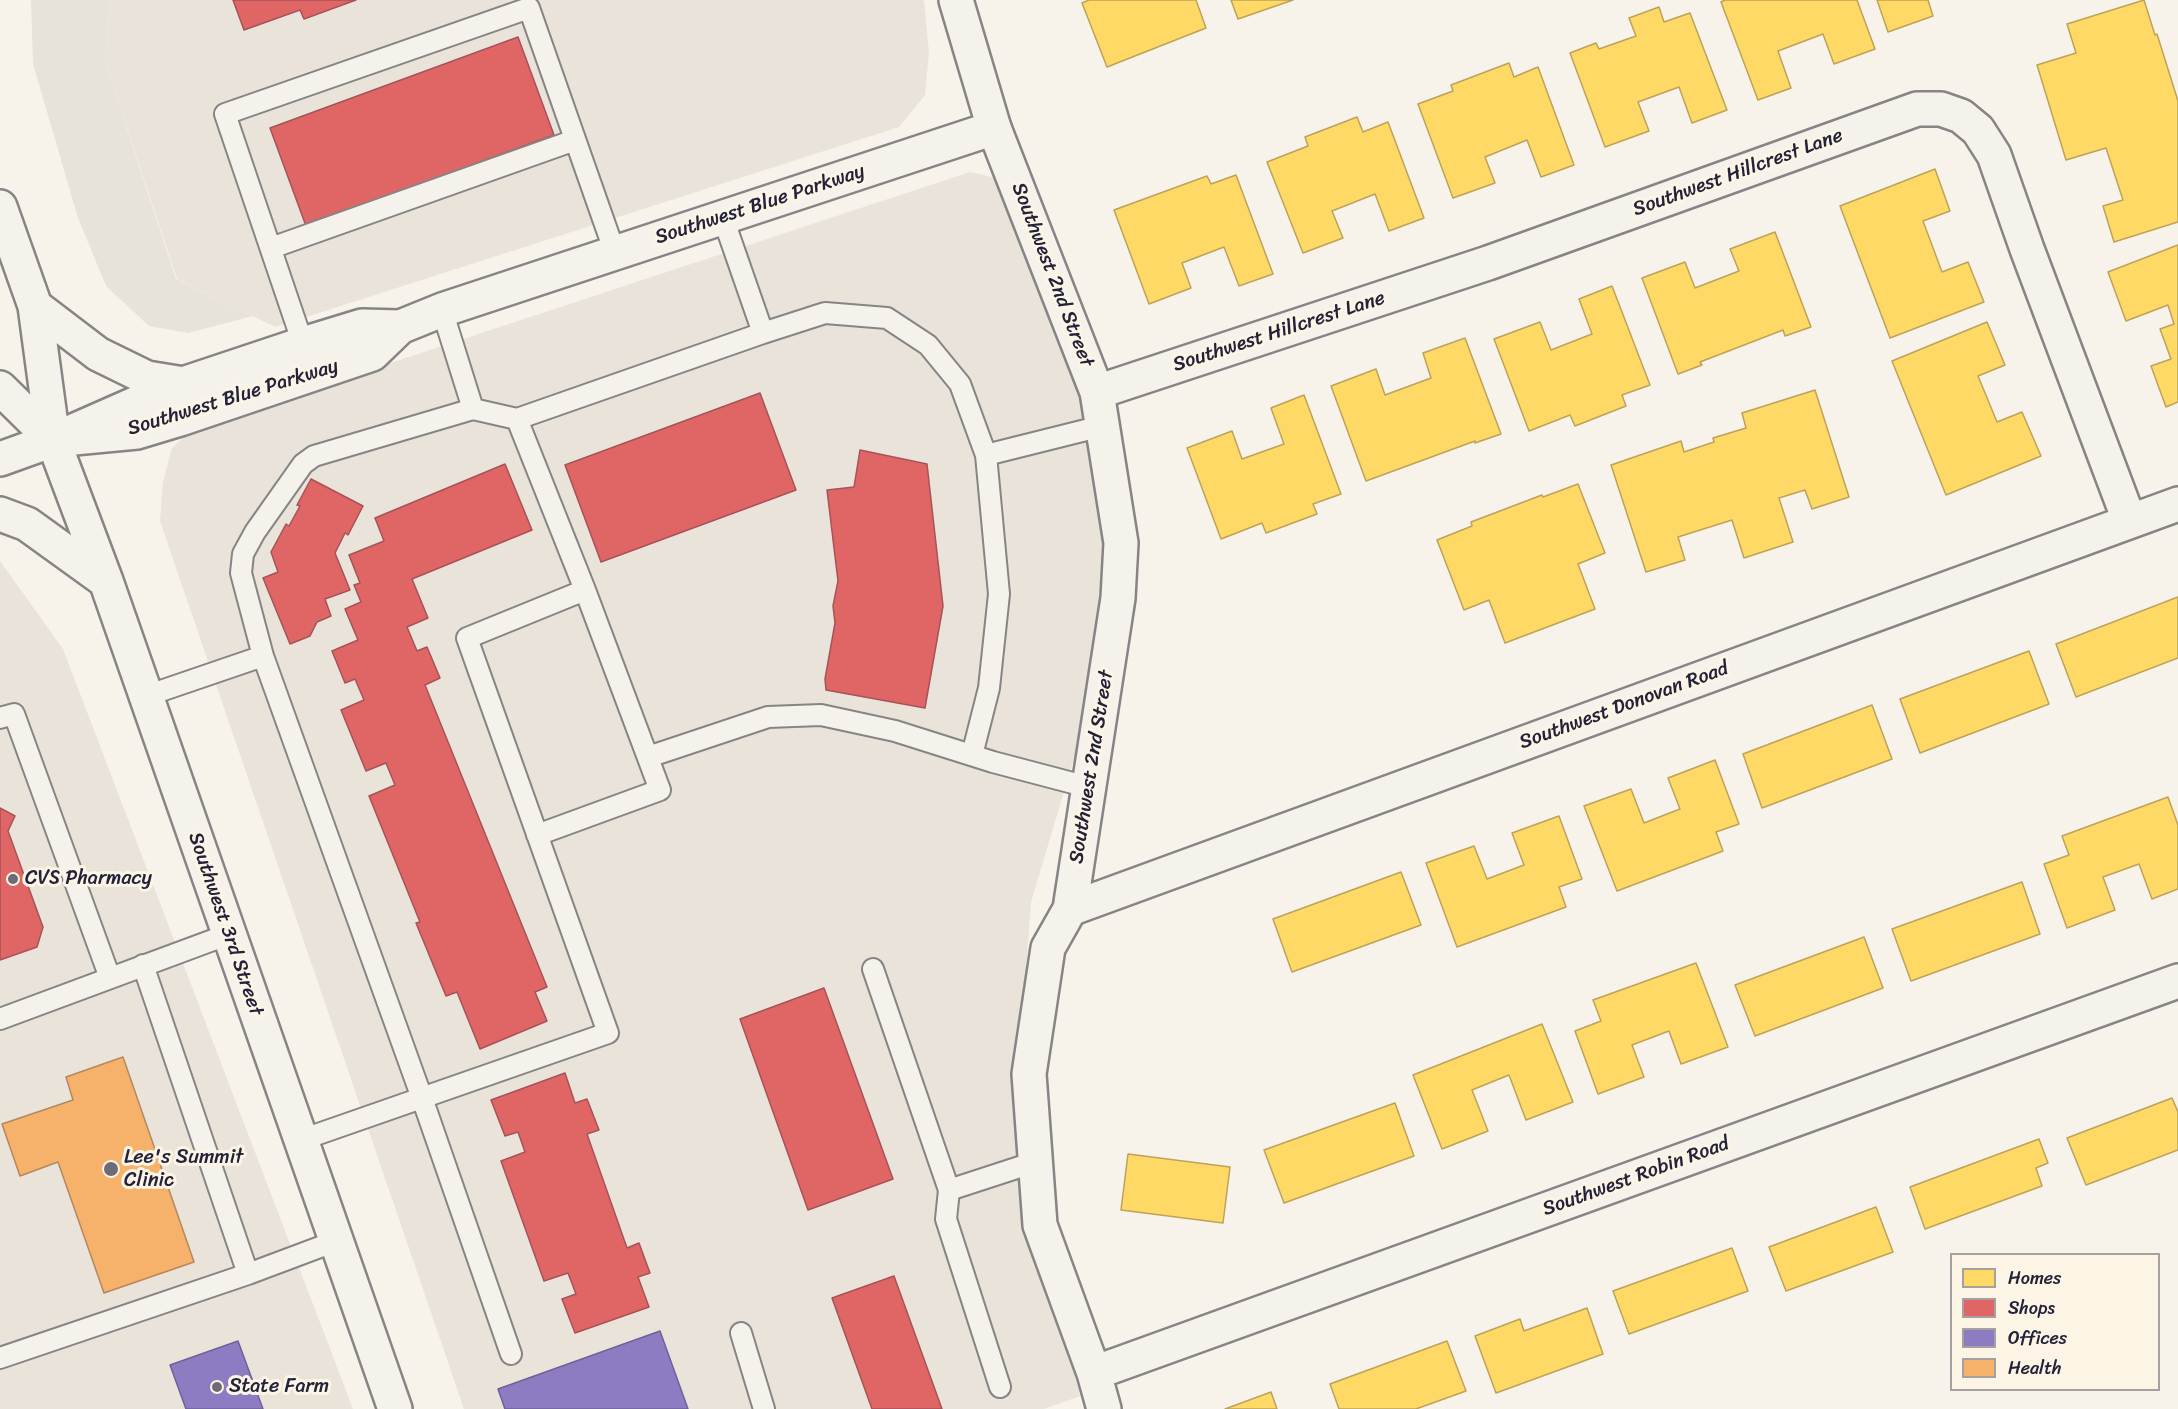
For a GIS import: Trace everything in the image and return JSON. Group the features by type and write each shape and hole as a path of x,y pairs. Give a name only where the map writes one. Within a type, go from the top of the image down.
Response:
{"street":[{"path":"956,0 994,128"},
{"name":"Southwest Hillcrest Lane","path":"1097,392 1488,263 1917,109 1941,109 1961,116 1978,130 1994,155 2129,520"},
{"name":"Southwest Blue Parkway","path":"53,440 137,432 180,419 372,354 400,327 442,310 994,128"},
{"name":"Southwest 2nd Street","path":"994,128 1097,392 1121,543 1118,598 1070,909 1048,948 1029,1074 1040,1225 1094,1373 1104,1409"},
{"name":"Southwest 3rd Street","path":"0,207 35,306 53,440 106,581 394,1409"},
{"path":"35,306 98,354 147,378 184,384"},
{"name":"Southwest Blue Parkway","path":"0,459 53,440 123,408 184,384 303,344 362,326 400,327"},
{"name":"Southwest 3rd Street","path":"0,388 53,440"},
{"name":"Southwest Donovan Road","path":"1070,909 2178,504"},
{"path":"0,513 27,524 106,581"},
{"name":"Southwest Robin Road","path":"1094,1373 2178,981"}],"lane":[{"path":"303,344 225,114 529,8 615,253"},
{"path":"271,248 575,140"},
{"path":"723,218 763,333"},
{"path":"442,310 473,409"},
{"path":"511,1354 422,1098 263,656 241,573 243,554 255,532 303,464 314,456 473,409 517,418 825,313 887,318 928,345 960,384 986,454 999,594 989,688 972,755"},
{"path":"517,418 660,790 537,835"},
{"path":"986,454 1102,426"},
{"path":"301,1140 608,1033 467,638 585,590"},
{"path":"146,696 263,656"},
{"path":"0,718 14,714 110,978"},
{"path":"648,757 768,717 821,715 895,731 1088,787"},
{"path":"0,1019 229,934"},
{"path":"143,965 248,1274"},
{"path":"873,969 949,1190 946,1219 1000,1387"},
{"path":"949,1190 1035,1162"},
{"path":"0,1358 248,1274 336,1241"},
{"path":"741,1333 764,1409"}],"shaded area":[{"path":"31,0 110,0 105,62 176,279 253,316 188,333 149,326 106,286 78,218 33,64"},
{"path":"110,0 924,0 929,52 925,95 899,127 275,327 177,279 105,62"},
{"path":"970,172 1000,179 1092,421 1111,537 1098,678 1031,902 1019,1063 1048,1270 1080,1396 1044,1409 464,1409 160,521 163,482 172,448 194,428"},
{"path":"0,561 63,649 353,1409 0,1409"}],"building: Homes":[{"path":"1089,0 1196,0 1206,28 1107,67 1082,3"},
{"path":"1231,0 1293,0 1238,19"},
{"path":"1725,0 1857,0 1875,49 1834,64 1823,34 1778,51 1791,88 1758,100 1721,2"},
{"path":"1877,0 1928,0 1933,16 1888,32"},
{"path":"2144,0 2178,101 2178,222 2114,242 2103,206 2123,200 2106,148 2066,160 2037,65 2076,53 2067,24"},
{"path":"1659,7 1664,22 1690,13 1727,110 1692,123 1679,87 1638,102 1649,131 1605,147 1570,53 1596,43 1599,49 1636,36 1629,18"},
{"path":"1509,63 1514,77 1538,67 1574,165 1541,177 1527,140 1485,157 1495,183 1453,198 1418,104 1453,91 1451,85"},
{"path":"1357,117 1363,132 1388,122 1424,218 1389,231 1375,194 1332,211 1343,238 1303,253 1267,162 1308,146 1305,137"},
{"path":"1935,169 1950,211 1923,221 1942,272 1968,262 1984,302 1890,338 1840,206"},
{"path":"1236,175 1273,274 1239,286 1224,247 1182,263 1191,288 1149,304 1114,210 1207,176 1211,184"},
{"path":"1775,232 1811,327 1785,336 1783,330 1700,362 1702,365 1678,374 1642,278 1685,262 1695,288 1739,271 1730,249"},
{"path":"2178,245 2178,402 2166,407 2151,366 2171,359 2160,329 2174,324 2168,305 2126,321 2108,272"},
{"path":"1612,286 1650,385 1622,395 1626,406 1575,426 1570,415 1529,431 1494,339 1540,322 1551,350 1592,334 1579,299"},
{"path":"1987,322 2005,365 1978,376 1997,422 2022,412 2041,456 1946,495 1892,361"},
{"path":"1465,338 1501,434 1475,443 1475,441 1366,481 1331,386 1376,369 1385,395 1431,378 1423,353"},
{"path":"1815,390 1849,497 1812,509 1805,490 1779,498 1793,542 1744,558 1732,520 1678,537 1685,560 1646,572 1611,465 1681,441 1684,452 1714,442 1713,438 1746,428 1742,413"},
{"path":"1304,395 1341,494 1313,504 1317,514 1266,533 1262,523 1221,539 1187,448 1232,431 1242,459 1284,444 1271,408"},
{"path":"1578,484 1605,553 1578,564 1595,609 1505,643 1489,600 1464,610 1437,540 1472,526 1471,522"},
{"path":"2178,597 2178,658 2076,697 2056,644"},
{"path":"2029,651 2049,704 1920,753 1900,699"},
{"path":"1872,705 1892,759 1762,808 1743,754"},
{"path":"1715,760 1739,824 1716,832 1723,851 1617,891 1584,806 1631,789 1644,823 1680,809 1668,778"},
{"path":"2168,797 2178,825 2178,889 2152,899 2139,864 2103,877 2115,910 2067,928 2044,864 2069,855 2062,836"},
{"path":"1559,816 1582,879 1559,887 1566,907 1457,947 1426,863 1474,846 1487,879 1524,865 1512,833"},
{"path":"1401,872 1421,925 1292,972 1273,919"},
{"path":"2022,882 2040,934 1911,981 1892,929"},
{"path":"1864,937 1883,988 1755,1036 1735,985"},
{"path":"1696,963 1728,1047 1681,1064 1669,1031 1632,1045 1644,1077 1598,1094 1575,1031 1601,1021 1593,1000"},
{"path":"1542,1024 1573,1102 1526,1120 1509,1075 1472,1090 1488,1131 1442,1149 1413,1075"},
{"path":"2172,1098 2178,1112 2178,1150 2086,1185 2067,1138"},
{"path":"1395,1103 1414,1156 1284,1203 1264,1150"},
{"path":"2039,1139 2048,1163 2036,1168 2042,1186 1925,1229 1910,1187"},
{"path":"1128,1154 1230,1167 1223,1223 1121,1210"},
{"path":"1876,1207 1893,1252 1786,1291 1769,1247"},
{"path":"1732,1248 1748,1291 1629,1334 1613,1291"},
{"path":"1587,1308 1603,1354 1496,1393 1475,1336 1520,1319 1524,1331"},
{"path":"1447,1341 1466,1391 1416,1409 1339,1409 1330,1384"},
{"path":"1271,1392 1277,1409 1225,1409"}],"building: Shops":[{"path":"233,0 356,0 304,19 300,10 244,30"},
{"path":"518,37 554,135 306,226 270,128"},
{"path":"760,393 796,490 601,562 565,465"},
{"path":"860,450 927,464 943,606 925,708 826,690 825,679 835,623 833,606 838,581 827,490 854,487"},
{"path":"505,464 532,530 412,579 428,618 407,627 417,651 427,647 440,678 425,685 547,987 535,992 547,1021 480,1049 457,992 446,996 416,923 420,922 369,796 395,785 386,763 366,771 341,710 364,700 355,679 345,683 332,651 358,640 345,609 361,602 354,585 360,583 349,555 384,541 375,518"},
{"path":"311,479 363,506 348,535 345,533 335,553 350,590 325,599 331,616 317,622 310,636 290,644 263,578 278,572 271,552 286,524 289,526 300,506 297,505"},
{"name":"CVS Pharmacy","path":"0,808 15,816 8,831 43,927 37,947 0,960"},
{"path":"824,988 893,1179 808,1210 740,1019"},
{"path":"565,1073 575,1103 587,1099 599,1130 587,1134 627,1248 639,1243 650,1273 638,1277 649,1307 575,1333 562,1299 576,1294 568,1273 544,1281 501,1161 525,1152 518,1132 505,1136 491,1100"},
{"path":"894,1276 942,1409 872,1409 832,1298"}],"building: Offices":[{"path":"660,1331 688,1409 505,1409 498,1389"},
{"name":"State Farm","path":"238,1341 263,1409 186,1409 170,1365"}],"building: Health":[{"name":"Lee's Summit Clinic","path":"123,1057 194,1262 104,1293 58,1162 20,1176 2,1124 73,1100 66,1077"}],"place":[{"name":"CVS Pharmacy","path":"13,879"},
{"name":"Lee's Summit Clinic","path":"111,1169"},
{"name":"State Farm","path":"217,1387"}]}
